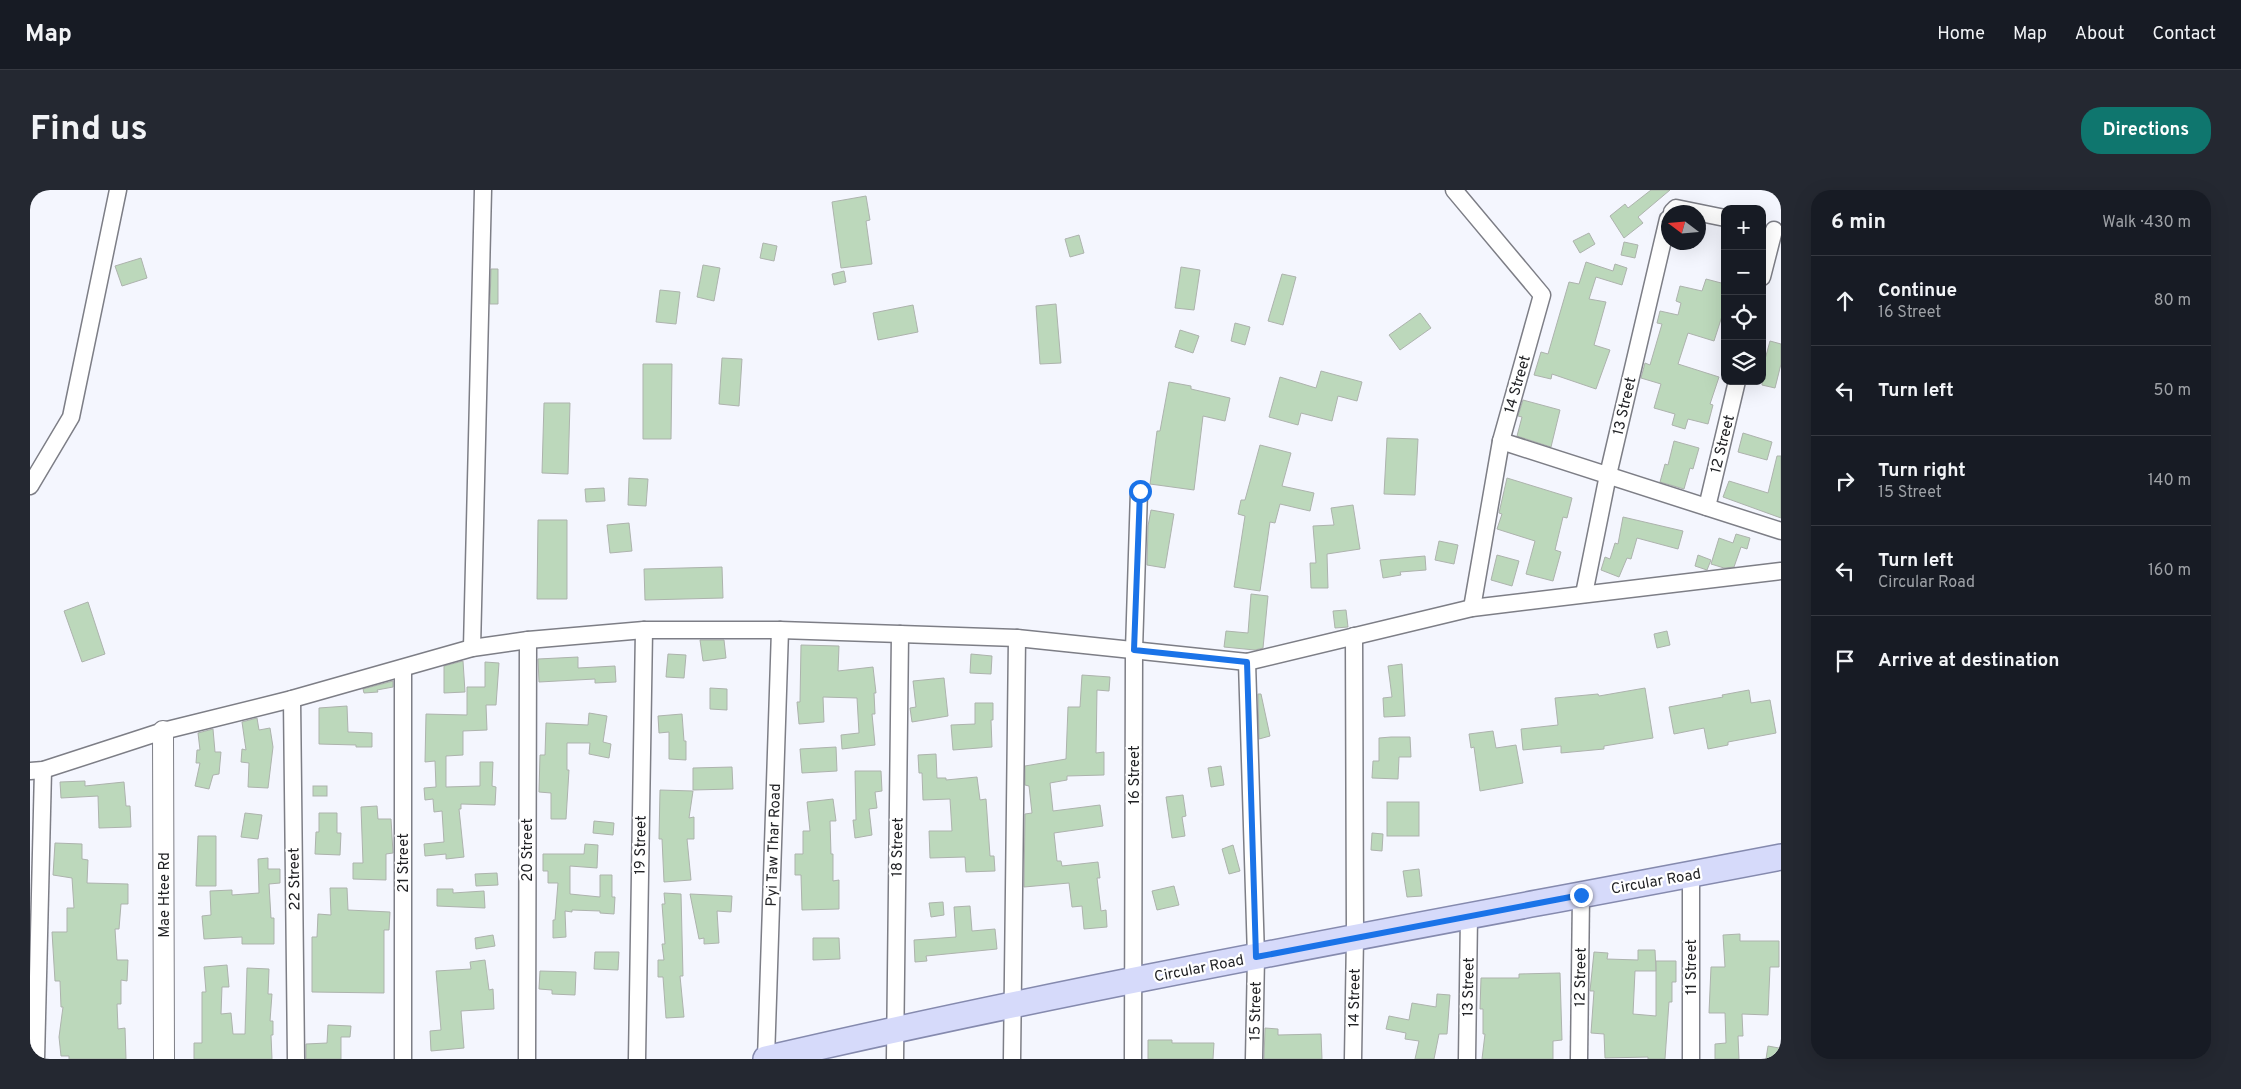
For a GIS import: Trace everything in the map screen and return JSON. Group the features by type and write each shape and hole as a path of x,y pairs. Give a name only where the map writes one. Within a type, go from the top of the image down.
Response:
{"main road":[{"name":"Circular Road","path":"766,1059 1012,1004 1355,936 1781,857"}],"street":[{"path":"30,486 71,417 118,190"},
{"path":"472,648 483,190"},
{"name":"14 Street","path":"1454,190 1542,295 1501,441 1472,608"},
{"path":"1706,216 1721,218"},
{"path":"1766,258 1772,230"},
{"name":"13 Street","path":"1584,594 1608,475 1663,250"},
{"name":"12 Street","path":"1707,507 1736,385"},
{"path":"1501,441 1781,531"},
{"name":"16 Street","path":"1133,1059 1134,650 1140,491"},
{"path":"36,1059 36,770 163,731 292,699 472,648 528,640 644,630 780,630 1017,638 1247,662 1472,608 1781,571"},
{"name":"19 Street","path":"637,1059 644,630"},
{"name":"Pyi Taw Thar Road","path":"766,1059 780,630"},
{"name":"18 Street","path":"896,1059 900,634"},
{"name":"14 Street","path":"1353,1059 1355,936 1354,636"},
{"path":"1012,1059 1017,638"},
{"name":"20 Street","path":"527,1059 528,640"},
{"name":"15 Street","path":"1247,662 1256,957 1254,1059"},
{"name":"21 Street","path":"403,668 403,1059"},
{"name":"22 Street","path":"292,699 296,1059"},
{"name":"Mae Htee Rd","path":"163,731 164,1059"},
{"name":"11 Street","path":"1691,874 1691,1059"},
{"name":"12 Street","path":"1579,1059 1581,895"},
{"name":"13 Street","path":"1467,1059 1469,915"}],"building":[{"path":"1651,190 1670,190 1638,217 1643,223 1624,238 1610,216 1625,204 1628,208"},
{"path":"866,196 870,220 866,221 872,264 841,268 832,202"},
{"path":"1589,233 1595,244 1580,253 1573,241"},
{"path":"1079,235 1084,253 1070,257 1065,239"},
{"path":"1624,242 1638,245 1635,258 1621,255"},
{"path":"763,243 777,246 774,261 760,258"},
{"path":"141,258 147,278 122,286 115,266"},
{"path":"1586,262 1613,271 1615,264 1627,268 1622,285 1596,277 1589,299 1606,302 1594,345 1610,350 1596,389 1552,374 1551,379 1534,375 1541,352 1548,354 1569,282 1579,284"},
{"path":"703,265 720,268 714,301 697,297"},
{"path":"1181,267 1200,270 1194,310 1175,308"},
{"path":"491,269 498,269 498,304 490,304"},
{"path":"844,271 846,282 834,285 832,274"},
{"path":"1282,274 1296,277 1283,325 1268,321"},
{"path":"1706,279 1721,283 1721,319 1714,341 1688,333 1678,364 1719,377 1710,404 1713,405 1708,424 1688,419 1685,429 1672,425 1675,414 1654,408 1661,384 1641,378 1645,363 1650,365 1662,324 1657,323 1660,311 1678,315 1681,303 1676,301 1680,286 1702,291"},
{"path":"660,290 680,292 676,324 656,322"},
{"path":"1056,304 1061,363 1040,364 1036,306"},
{"path":"913,305 918,332 878,340 873,313"},
{"path":"1420,313 1431,328 1400,350 1389,335"},
{"path":"1235,323 1250,327 1245,345 1231,341"},
{"path":"1180,330 1199,336 1193,353 1175,347"},
{"path":"1770,341 1781,344 1781,364 1775,388 1762,385 1766,385 1766,356"},
{"path":"722,358 742,359 739,406 719,404"},
{"path":"643,364 672,364 671,439 643,439"},
{"path":"1321,371 1362,382 1357,401 1338,396 1332,421 1301,413 1298,425 1269,417 1280,377 1316,388"},
{"path":"1169,382 1191,386 1191,389 1230,398 1225,421 1203,416 1194,490 1150,484 1157,431 1160,431"},
{"path":"1523,400 1560,410 1551,447 1517,436 1522,417 1518,416"},
{"path":"544,403 570,403 568,474 542,473"},
{"path":"1743,433 1772,442 1767,460 1738,452"},
{"path":"1387,438 1418,439 1415,495 1384,494"},
{"path":"1674,441 1699,448 1693,469 1690,468 1684,489 1660,482 1665,464 1668,465"},
{"path":"1260,445 1291,453 1282,486 1314,493 1310,511 1280,504 1275,523 1270,522 1260,591 1234,587 1245,516 1238,514 1241,500 1245,500"},
{"path":"1777,456 1781,456 1781,518 1723,497 1729,481 1768,493"},
{"path":"629,478 648,479 646,506 628,505"},
{"path":"1507,478 1572,498 1567,518 1563,517 1555,550 1561,552 1553,581 1526,574 1535,541 1497,529 1502,514 1499,513"},
{"path":"604,488 605,501 586,502 585,489"},
{"path":"1353,505 1360,549 1327,554 1328,588 1311,588 1310,563 1316,563 1313,526 1334,525 1331,508"},
{"path":"1151,510 1174,514 1165,568 1147,565 1148,526"},
{"path":"1623,517 1683,531 1678,549 1637,538 1631,559 1627,558 1619,577 1601,570 1605,557 1610,559 1615,543 1618,544"},
{"path":"538,520 567,520 567,599 537,599"},
{"path":"629,523 632,551 610,553 607,525"},
{"path":"1736,534 1750,538 1747,549 1741,547 1734,567 1724,568 1711,564 1719,538 1733,543"},
{"path":"1439,541 1458,545 1454,564 1435,560"},
{"path":"1497,555 1519,561 1512,586 1491,580"},
{"path":"1698,555 1711,560 1707,570 1695,566"},
{"path":"1425,556 1426,570 1400,572 1401,575 1383,578 1380,560"},
{"path":"722,567 723,598 645,600 644,569"},
{"path":"1251,594 1268,596 1263,648 1255,650 1224,647 1226,631 1248,633"},
{"path":"88,602 105,654 82,662 64,611"},
{"path":"1346,610 1348,627 1335,628 1333,611"},
{"path":"1667,631 1670,645 1657,648 1654,634"},
{"path":"700,640 724,640 726,658 703,661"},
{"path":"801,645 839,646 838,671 873,667 876,693 874,693 875,714 872,714 875,745 842,749 841,735 859,733 857,698 823,697 824,722 799,724 797,702 800,702"},
{"path":"668,654 686,655 684,678 666,677"},
{"path":"971,654 992,656 991,674 970,673"},
{"path":"578,657 578,668 615,666 616,682 595,683 595,679 539,682 538,659"},
{"path":"463,661 465,692 444,693 444,666"},
{"path":"485,662 499,663 496,705 486,705 487,730 463,731 463,755 446,756 446,787 480,786 480,762 493,762 492,786 496,787 495,805 461,804 461,809 459,809 464,857 446,859 446,854 425,856 424,844 444,842 442,811 434,812 433,799 425,800 424,788 436,787 435,761 425,762 426,714 467,715 467,687 485,687"},
{"path":"1402,664 1405,716 1384,717 1383,698 1392,697 1388,666"},
{"path":"1082,675 1110,677 1109,691 1097,690 1096,753 1104,752 1104,775 1067,776 1067,780 1050,783 1053,811 1100,805 1103,826 1054,833 1057,861 1061,861 1062,866 1098,862 1100,878 1097,878 1101,911 1106,910 1107,927 1084,929 1082,906 1072,907 1069,883 1024,887 1025,814 1032,813 1029,786 1025,785 1025,766 1066,759 1068,707 1080,707"},
{"path":"944,678 948,716 912,722 910,708 916,707 913,681"},
{"path":"393,681 393,687 377,690 378,692 364,693 363,689"},
{"path":"710,688 727,689 727,710 710,709"},
{"path":"1645,688 1653,738 1604,746 1604,749 1561,753 1561,746 1523,750 1521,729 1558,725 1555,698 1598,694 1599,696"},
{"path":"1749,690 1751,703 1770,700 1776,733 1728,742 1728,745 1708,749 1704,728 1674,734 1669,707"},
{"path":"1258,694 1261,694 1270,736 1259,739"},
{"path":"975,703 993,703 993,720 991,720 992,747 953,750 951,725 975,724"},
{"path":"347,706 348,732 372,733 372,747 319,744 319,708"},
{"path":"589,713 607,716 603,742 611,744 609,758 589,754 590,743 567,743 567,770 569,770 566,819 551,819 551,793 539,792 540,755 545,755 546,723 588,725"},
{"path":"682,714 684,741 686,741 686,760 669,759 669,732 659,733 658,716"},
{"path":"257,718 259,730 270,728 273,747 268,788 248,787 249,763 241,762 242,749 246,750 242,722"},
{"path":"213,729 215,752 221,752 219,774 213,775 209,789 195,786 200,763 196,763 197,750 200,750 198,733"},
{"path":"1493,731 1496,748 1516,745 1523,783 1480,791 1474,747 1471,748 1469,734"},
{"path":"1410,737 1411,757 1399,757 1398,779 1372,778 1373,761 1379,761 1379,738"},
{"path":"836,747 837,771 802,773 800,749"},
{"path":"936,754 937,778 946,778 946,780 977,777 980,800 986,799 990,856 994,856 995,871 966,872 965,857 930,858 929,831 952,831 950,799 923,800 922,773 919,773 918,755"},
{"path":"1221,766 1224,785 1211,787 1208,768"},
{"path":"732,767 733,789 693,790 693,768"},
{"path":"855,771 881,771 882,791 875,792 877,808 869,809 872,835 855,838 853,820 856,820"},
{"path":"85,781 85,786 124,782 126,806 130,806 131,827 99,828 98,796 61,798 60,782"},
{"path":"313,786 327,786 327,796 313,796"},
{"path":"660,790 693,791 689,818 694,817 694,839 687,839 691,880 664,882 662,839 659,839"},
{"path":"1183,795 1186,816 1182,817 1185,836 1172,838 1166,797"},
{"path":"833,799 836,821 830,821 831,854 833,854 833,881 839,880 839,909 802,910 801,875 795,875 795,854 803,854 803,831 810,831 807,802"},
{"path":"1387,802 1419,802 1419,836 1387,836"},
{"path":"377,806 378,819 391,819 393,853 386,854 386,880 353,879 353,863 363,863 361,807"},
{"path":"245,813 262,815 258,839 241,837"},
{"path":"319,813 337,813 337,833 341,833 340,855 315,854 316,832 319,832"},
{"path":"594,821 614,823 613,835 593,833"},
{"path":"1372,833 1383,834 1382,851 1371,850"},
{"path":"198,836 216,836 216,886 196,886"},
{"path":"55,843 82,844 82,859 88,860 87,883 128,884 128,904 121,904 119,929 115,929 117,960 128,960 127,981 121,980 121,1004 117,1004 118,1029 125,1028 126,1059 69,1059 69,1056 61,1056 59,1037 63,1007 61,1007 60,981 55,981 52,932 67,932 67,908 74,908 72,878 53,875"},
{"path":"585,844 598,845 597,868 570,866 570,894 600,897 600,875 612,875 612,897 615,897 614,914 600,913 600,911 565,911 566,937 553,938 553,920 555,920 558,883 548,883 548,871 543,871 543,854 584,854"},
{"path":"1233,845 1240,871 1229,874 1222,849"},
{"path":"268,858 268,869 280,869 280,883 269,884 271,918 274,918 274,944 242,944 242,937 204,939 202,916 211,915 210,891 232,890 232,895 259,893 258,859"},
{"path":"1419,869 1422,896 1407,897 1403,871"},
{"path":"497,873 498,885 476,886 475,874"},
{"path":"1174,886 1179,905 1157,910 1152,891"},
{"path":"330,888 347,888 348,910 390,912 389,930 384,930 384,993 312,992 312,937 317,937 318,914 331,915"},
{"path":"437,889 453,889 453,893 484,891 485,908 437,906"},
{"path":"664,893 681,894 683,976 680,976 684,1017 666,1018 663,977 658,977 658,960 664,960 662,944 665,944 662,904 665,904"},
{"path":"690,894 732,896 731,912 717,911 719,943 704,944 704,938 699,939"},
{"path":"943,902 944,915 931,917 929,903"},
{"path":"970,906 972,931 995,929 997,949 926,956 927,961 915,962 914,940 956,937 954,907"},
{"path":"1740,934 1740,941 1779,941 1779,967 1770,967 1768,1015 1742,1014 1743,1036 1738,1036 1739,1059 1715,1059 1715,1044 1726,1043 1725,1013 1709,1013 1711,967 1725,967 1723,935"},
{"path":"493,935 495,946 476,949 475,938"},
{"path":"813,938 839,938 840,959 813,960"},
{"path":"1638,950 1655,950 1656,971 1656,961 1676,961 1676,982 1672,982 1672,1002 1669,1002 1665,1059 1648,1059 1648,1057 1605,1058 1604,1034 1591,1033 1594,991 1590,991 1594,952 1608,953 1607,959 1638,960","holes":["1635,971 1656,971 1656,1016 1633,1014"]},
{"path":"595,952 619,952 618,970 594,969"},
{"path":"485,960 489,990 493,989 494,1009 461,1011 464,1048 431,1051 430,1031 441,1030 436,971 471,969 470,962"},
{"path":"227,965 229,987 222,987 221,1014 231,1013 233,1034 245,1034 247,968 269,969 268,994 272,994 270,1021 273,1021 273,1035 271,1035 272,1059 194,1059 194,1043 202,1043 202,992 206,992 204,967"},
{"path":"540,971 576,972 575,995 552,994 552,990 539,989"},
{"path":"1560,973 1562,1040 1553,1041 1553,1059 1482,1059 1485,1034 1483,1034 1483,1009 1480,1009 1481,978 1519,978 1519,974"},
{"path":"1437,994 1450,995 1447,1034 1439,1034 1434,1059 1415,1059 1419,1041 1405,1039 1406,1033 1386,1029 1389,1016 1409,1020 1412,1003 1436,1007"},
{"path":"328,1025 351,1026 350,1037 341,1037 341,1059 306,1059 306,1044 327,1043"},
{"path":"1265,1028 1278,1029 1278,1035 1321,1034 1322,1059 1264,1059"},
{"path":"1148,1040 1172,1040 1172,1043 1214,1043 1213,1059 1148,1059"},
{"path":"1768,1046 1779,1048 1778,1059 1766,1059"}],"route":[{"path":"1140,491 1134,650 1247,662 1256,957 1355,936 1581,895"}]}
